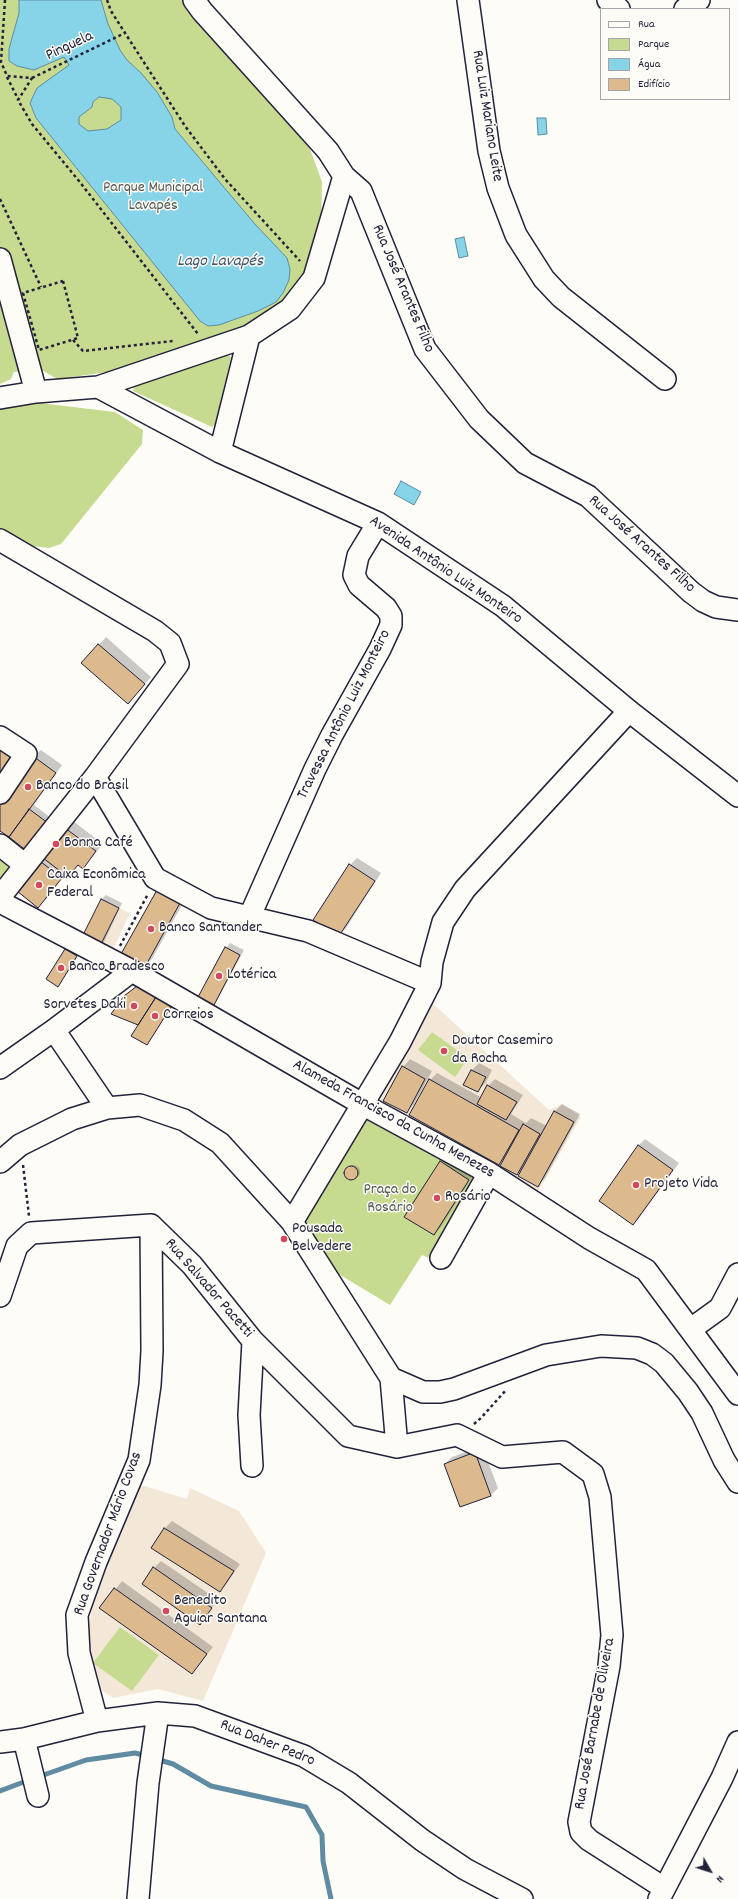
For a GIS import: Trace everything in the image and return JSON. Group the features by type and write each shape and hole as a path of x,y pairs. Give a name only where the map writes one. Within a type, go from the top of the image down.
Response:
{"street":[{"name":"Rua José Arantes Filho","path":"194,0 202,11 328,151 344,176 361,191 425,349 479,419 525,463 588,496 691,592 703,601 716,607 738,610"},
{"name":"Rua Luiz Mariano Leite","path":"468,0 489,151 498,188 516,235 544,279 561,296 665,379"},
{"path":"608,0 618,8"},
{"path":"687,8 699,0"},
{"path":"0,398 36,392 98,386 249,336 290,309 314,278 344,176"},
{"path":"0,259 36,392"},
{"path":"220,452 249,336"},
{"name":"Avenida Antônio Luiz Monteiro","path":"98,386 220,452 378,523 503,606 630,711 738,796"},
{"name":"Travessa Antônio Luiz Monteiro","path":"249,918 332,735 392,625 391,616 386,608 359,585 354,575 358,556 378,523"},
{"path":"0,540 149,627 170,643 178,664 95,777 0,897"},
{"path":"292,1222 400,1042 430,983 432,962 443,922 465,889 630,711"},
{"path":"0,737 26,754 0,793"},
{"path":"95,777 155,878 211,908 308,931 430,983"},
{"path":"0,845 25,865"},
{"name":"Alameda Francisco da Cunha Menezes","path":"0,902 132,971 362,1104 489,1173 589,1238 646,1270 738,1394"},
{"path":"0,1068 54,1030 132,971"},
{"path":"54,1030 107,1108"},
{"path":"0,1162 20,1145 72,1119 107,1108 140,1105 184,1120 220,1143 292,1222 391,1378 397,1447 457,1435"},
{"path":"440,1258 489,1173"},
{"name":"Rua Salvador Pacetti","path":"31,1233 151,1225 192,1265 253,1341 348,1436 397,1447"},
{"name":"Rua Governador Mário Covas","path":"97,1721 79,1653 77,1615 96,1562 139,1460 150,1385 152,1351 151,1225"},
{"path":"0,1296 17,1246 31,1233"},
{"path":"691,1329 720,1308 738,1274"},
{"path":"252,1466 249,1415 253,1341"},
{"path":"391,1378 423,1392 440,1392 454,1389 546,1355 601,1346 637,1348 652,1354 664,1363 688,1392 702,1413 724,1460 738,1482"},
{"name":"Rua José Barnabe de Oliveira","path":"457,1435 502,1457 563,1452 593,1474 600,1497 612,1635 609,1666 579,1822 581,1832 589,1840 662,1894"},
{"name":"Rua Daher Pedro","path":"0,1742 26,1744 97,1721 157,1722 195,1716 304,1756 349,1783 422,1840 465,1870 522,1899"},
{"path":"138,1899 148,1783 157,1722"},
{"path":"662,1894 722,1778 738,1742"},
{"path":"26,1744 36,1790"}],"path":[{"path":"5,0 1,62 18,100 32,124 79,181 201,338"},
{"path":"107,0 111,11 185,126 225,179 300,261 300,267"},
{"name":"Pinguela","path":"32,78 125,33"},
{"path":"7,76 32,78 18,100"},
{"path":"0,199 41,288"},
{"path":"64,281 78,338 39,350 23,293 41,288 64,281"},
{"path":"73,340 83,351 177,341"},
{"path":"112,961 148,893"},
{"path":"20,1145 31,1233"},
{"path":"457,1435 481,1418 507,1389"}],"shaded area":[{"path":"119,908 130,913 111,954 99,948"},
{"name":"Doutor Casemiro da Rocha","path":"429,1000 549,1110 562,1104 581,1117 538,1192 379,1102"},
{"name":"Benedito Aguiar Santana","path":"141,1485 187,1499 190,1488 239,1511 266,1553 203,1701 158,1689 113,1698 103,1691 90,1670 89,1629 94,1592"}],"green space":[{"name":"Parque Municipal Lavapés","path":"0,0 186,0 310,149 322,182 321,230 308,275 293,294 257,326 108,372 57,379 42,370 14,372 11,379 0,384"},
{"path":"225,353 231,357 215,424 212,427 133,391 134,384"},
{"path":"40,403 115,412 143,430 142,444 61,544 49,548 32,546 0,531 0,407"},
{"path":"0,857 8,867 8,874 0,887"},
{"path":"432,1032 468,1058 455,1077 418,1050"},
{"name":"Praça do Rosário","path":"370,1116 476,1175 431,1259 422,1255 390,1305 337,1273 309,1235 305,1218 364,1119"},
{"path":"120,1627 159,1655 132,1691 93,1663"}],"water":[{"name":"Lago Lavapés","path":"19,0 101,0 108,24 120,50 127,60 141,73 157,92 172,117 175,129 254,223 287,258 290,269 289,280 283,293 276,302 258,311 219,325 208,326 200,321 36,118 30,103 37,88 69,65 64,57 34,70 17,66 9,61 9,49 19,13","holes":["99,97 112,99 121,107 121,120 107,129 88,131 79,124 79,117 92,107 93,102"]},
{"path":"537,118 546,118 547,134 538,135"},
{"path":"464,237 468,256 459,258 455,239"},
{"path":"401,481 421,492 414,505 394,494"}],"building":[{"path":"98,644 145,684 128,704 81,663"},
{"path":"0,748 18,760 0,787"},
{"name":"Banco do Brasil","path":"33,756 56,773 9,837 0,831 0,802"},
{"path":"29,809 48,823 27,851 9,837"},
{"path":"65,828 96,851 83,869 78,865 68,877 43,858"},
{"name":"Caixa Econômica Federal","path":"41,862 62,878 38,908 17,891"},
{"path":"349,864 375,881 339,936 313,920"},
{"name":"Banco Santander","path":"157,890 180,903 145,967 121,954"},
{"path":"101,899 119,908 99,948 81,939"},
{"name":"Lotérica","path":"225,947 240,955 214,1005 198,997"},
{"name":"Banco Bradesco","path":"65,949 77,956 58,987 46,979"},
{"name":"Sorvetes Daki","path":"137,986 156,997 138,1025 111,1014 124,996"},
{"name":"Correios","path":"156,997 171,1007 147,1045 131,1036"},
{"path":"402,1066 425,1079 407,1113 383,1101"},
{"path":"471,1070 486,1077 478,1092 463,1085"},
{"path":"429,1079 519,1130 499,1165 409,1115"},
{"path":"487,1085 517,1102 506,1120 477,1104"},
{"path":"554,1111 574,1122 538,1187 518,1176"},
{"path":"523,1124 540,1134 517,1175 500,1166"},
{"name":"Projeto Vida","path":"638,1145 673,1170 633,1225 599,1201"},
{"name":"Rosário","path":"440,1161 469,1180 434,1235 404,1217"},
{"path":"348,1166 354,1166 358,1170 358,1176 354,1180 348,1180 344,1176 344,1170"},
{"path":"475,1452 491,1496 460,1507 444,1464"},
{"path":"164,1528 234,1571 220,1592 151,1548"},
{"path":"153,1567 212,1608 200,1625 142,1584"},
{"path":"114,1588 207,1654 192,1674 99,1608"}],"waterway":[{"path":"38,1777 86,1760 135,1753 147,1756"},
{"path":"156,1759 173,1764 211,1786 306,1807 322,1835 323,1861 331,1899"},
{"path":"0,1791 29,1780"}],"place":[{"name":"Banco do Brasil","path":"28,787"},
{"name":"Bonna Café","path":"56,844"},
{"name":"Caixa Econômica Federal","path":"39,885"},
{"name":"Banco Santander","path":"151,929"},
{"name":"Banco Bradesco","path":"61,968"},
{"name":"Lotérica","path":"219,976"},
{"name":"Sorvetes Daki","path":"134,1006"},
{"name":"Correios","path":"155,1016"},
{"name":"Doutor Casemiro da Rocha","path":"444,1051"},
{"name":"Projeto Vida","path":"636,1185"},
{"name":"Rosário","path":"437,1198"},
{"name":"Pousada Belvedere","path":"284,1239"},
{"name":"Benedito Aguiar Santana","path":"166,1611"}]}
